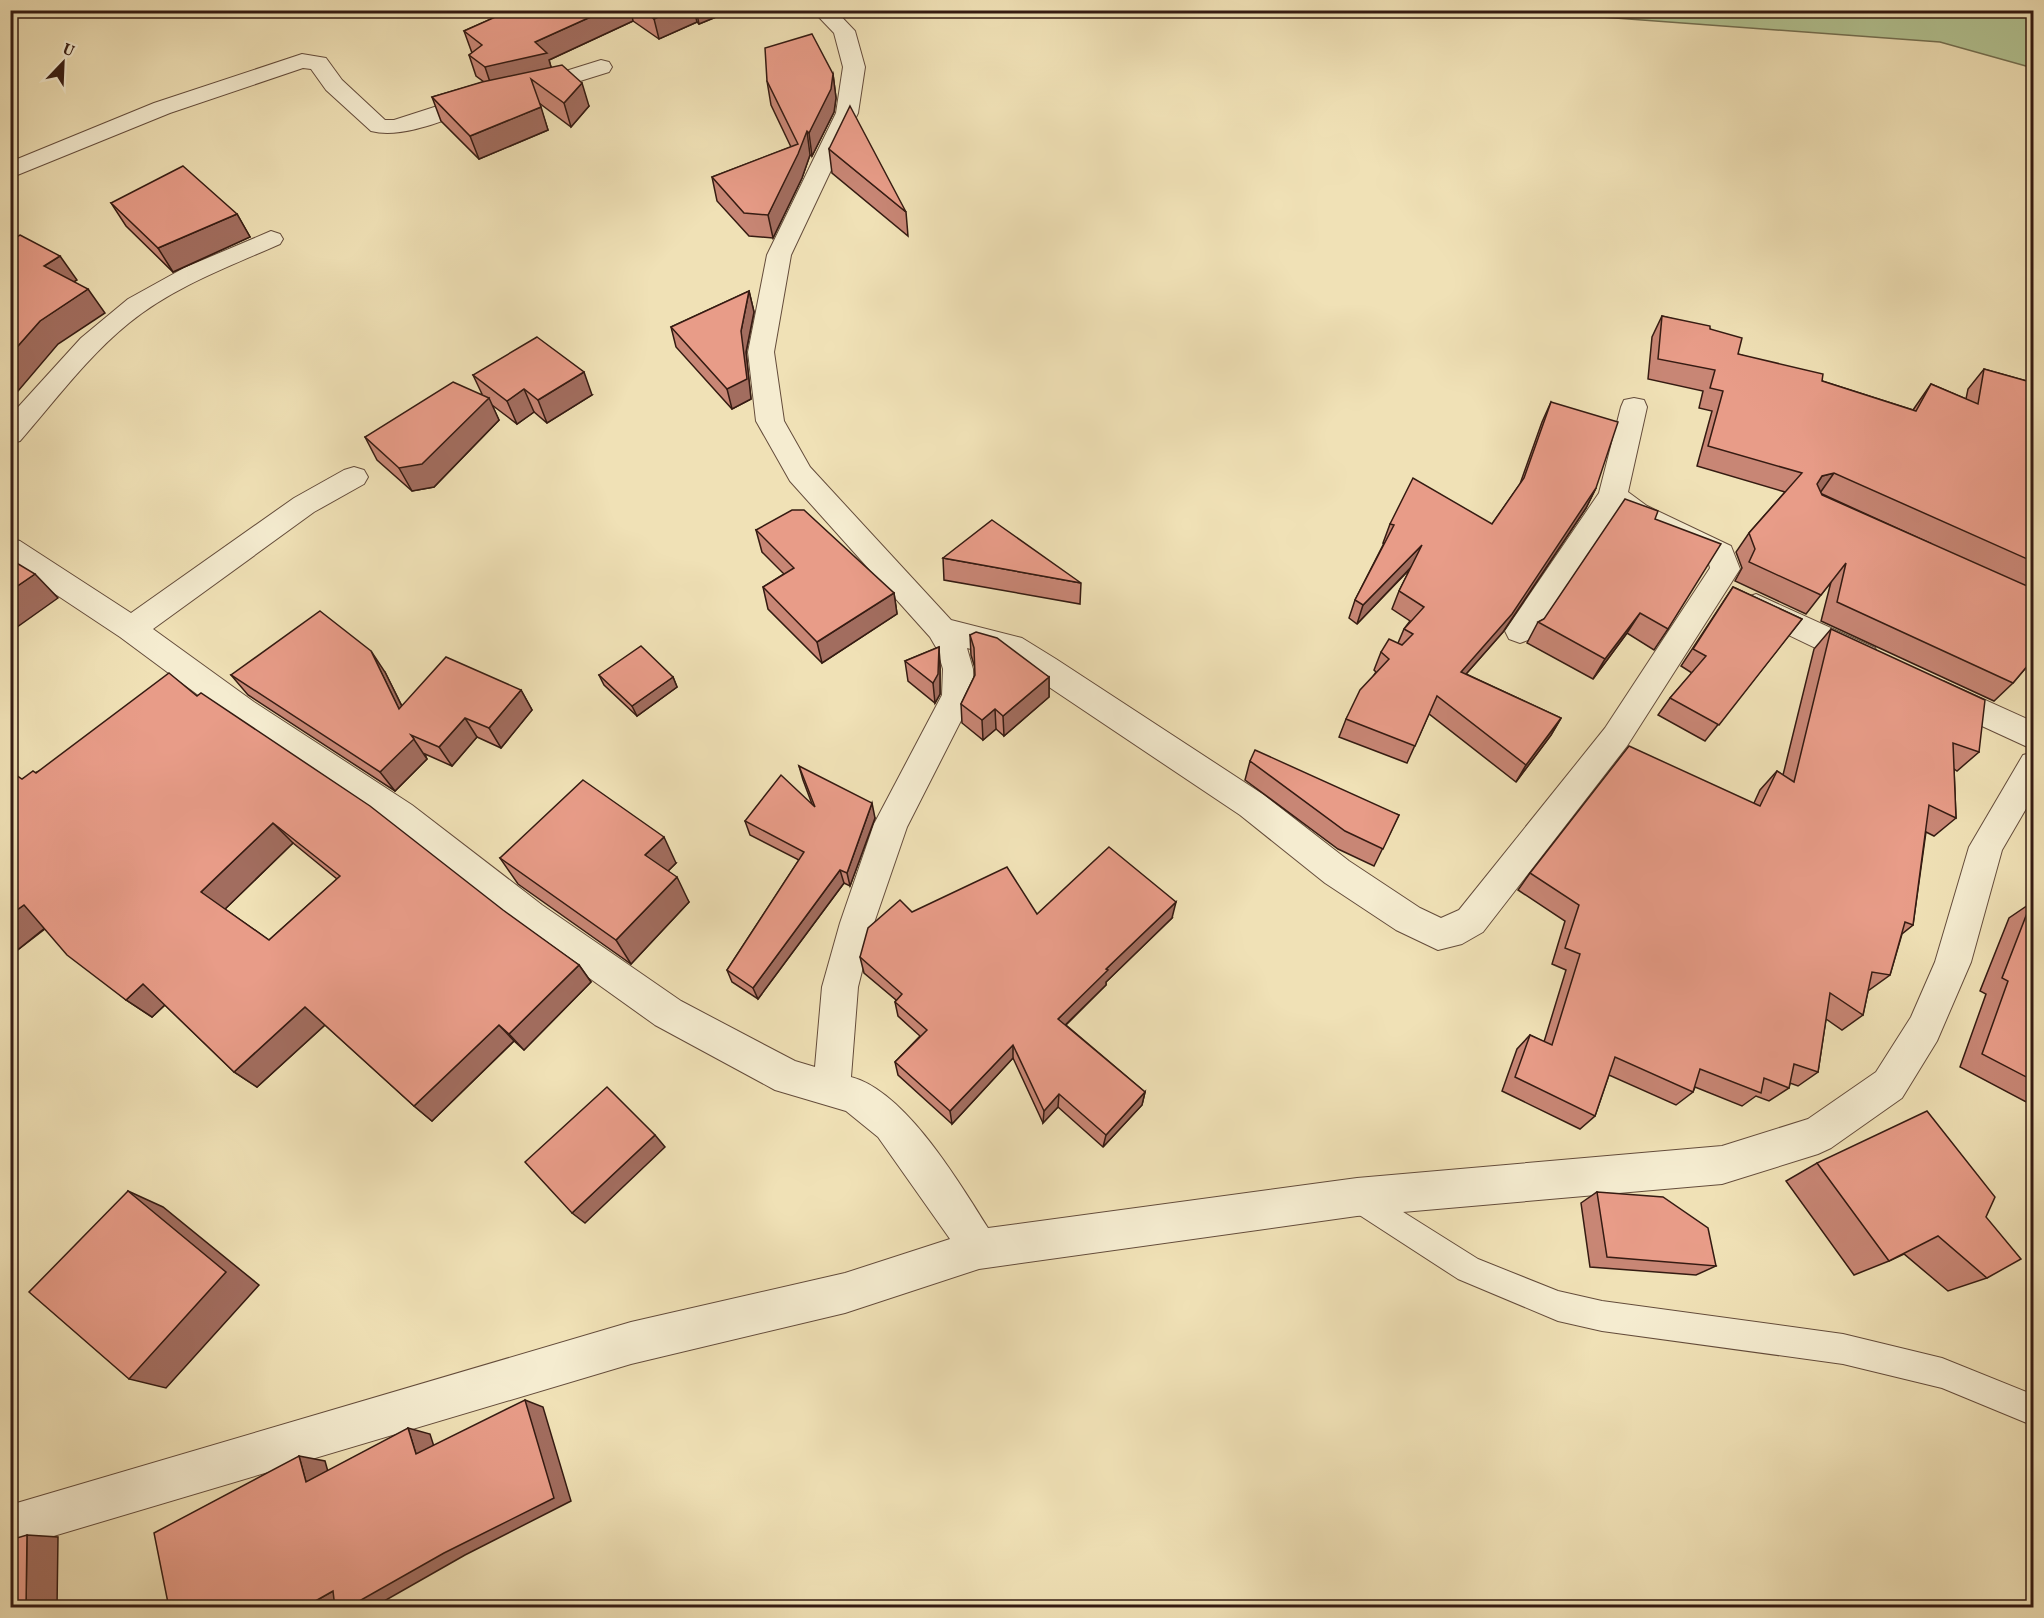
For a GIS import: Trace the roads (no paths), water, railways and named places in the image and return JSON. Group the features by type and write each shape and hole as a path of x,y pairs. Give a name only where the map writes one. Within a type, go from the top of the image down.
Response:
{"street":[{"path":"822,10 844,32 854,67 847,113 779,255 761,352 770,421 800,474 941,629 952,648 958,669 958,695 891,824 857,923 840,987 832,1088"},
{"path":"10,171 162,108 302,61 318,63 333,85 379,126 388,128 504,94 547,86 601,67"},
{"path":"10,434 47,395 68,367 122,315 164,288 271,239"},
{"path":"1520,630 1613,495 1634,407"},
{"path":"131,629 304,505 354,477"},
{"path":"941,629 1011,647 1252,805 1337,872 1390,907 1438,934 1450,933 1471,921 1616,737 1725,569 1721,554 1703,542 1650,522 1625,508 1613,495"},
{"path":"11,549 131,629 243,711 400,815 530,916 668,1013 788,1077 856,1096 891,1124 948,1200 979,1249"},
{"path":"1713,586 1884,667"},
{"path":"1916,682 2034,737"},
{"path":"10,1527 632,1343 845,1293 979,1249 1357,1197 1722,1166 1818,1135 1889,1085 1924,1029 1953,962 1986,847 2034,765"}],"lane":[{"path":"1357,1197 1468,1269 1558,1306 1602,1316 1843,1348 1942,1373 2034,1411"}]}
